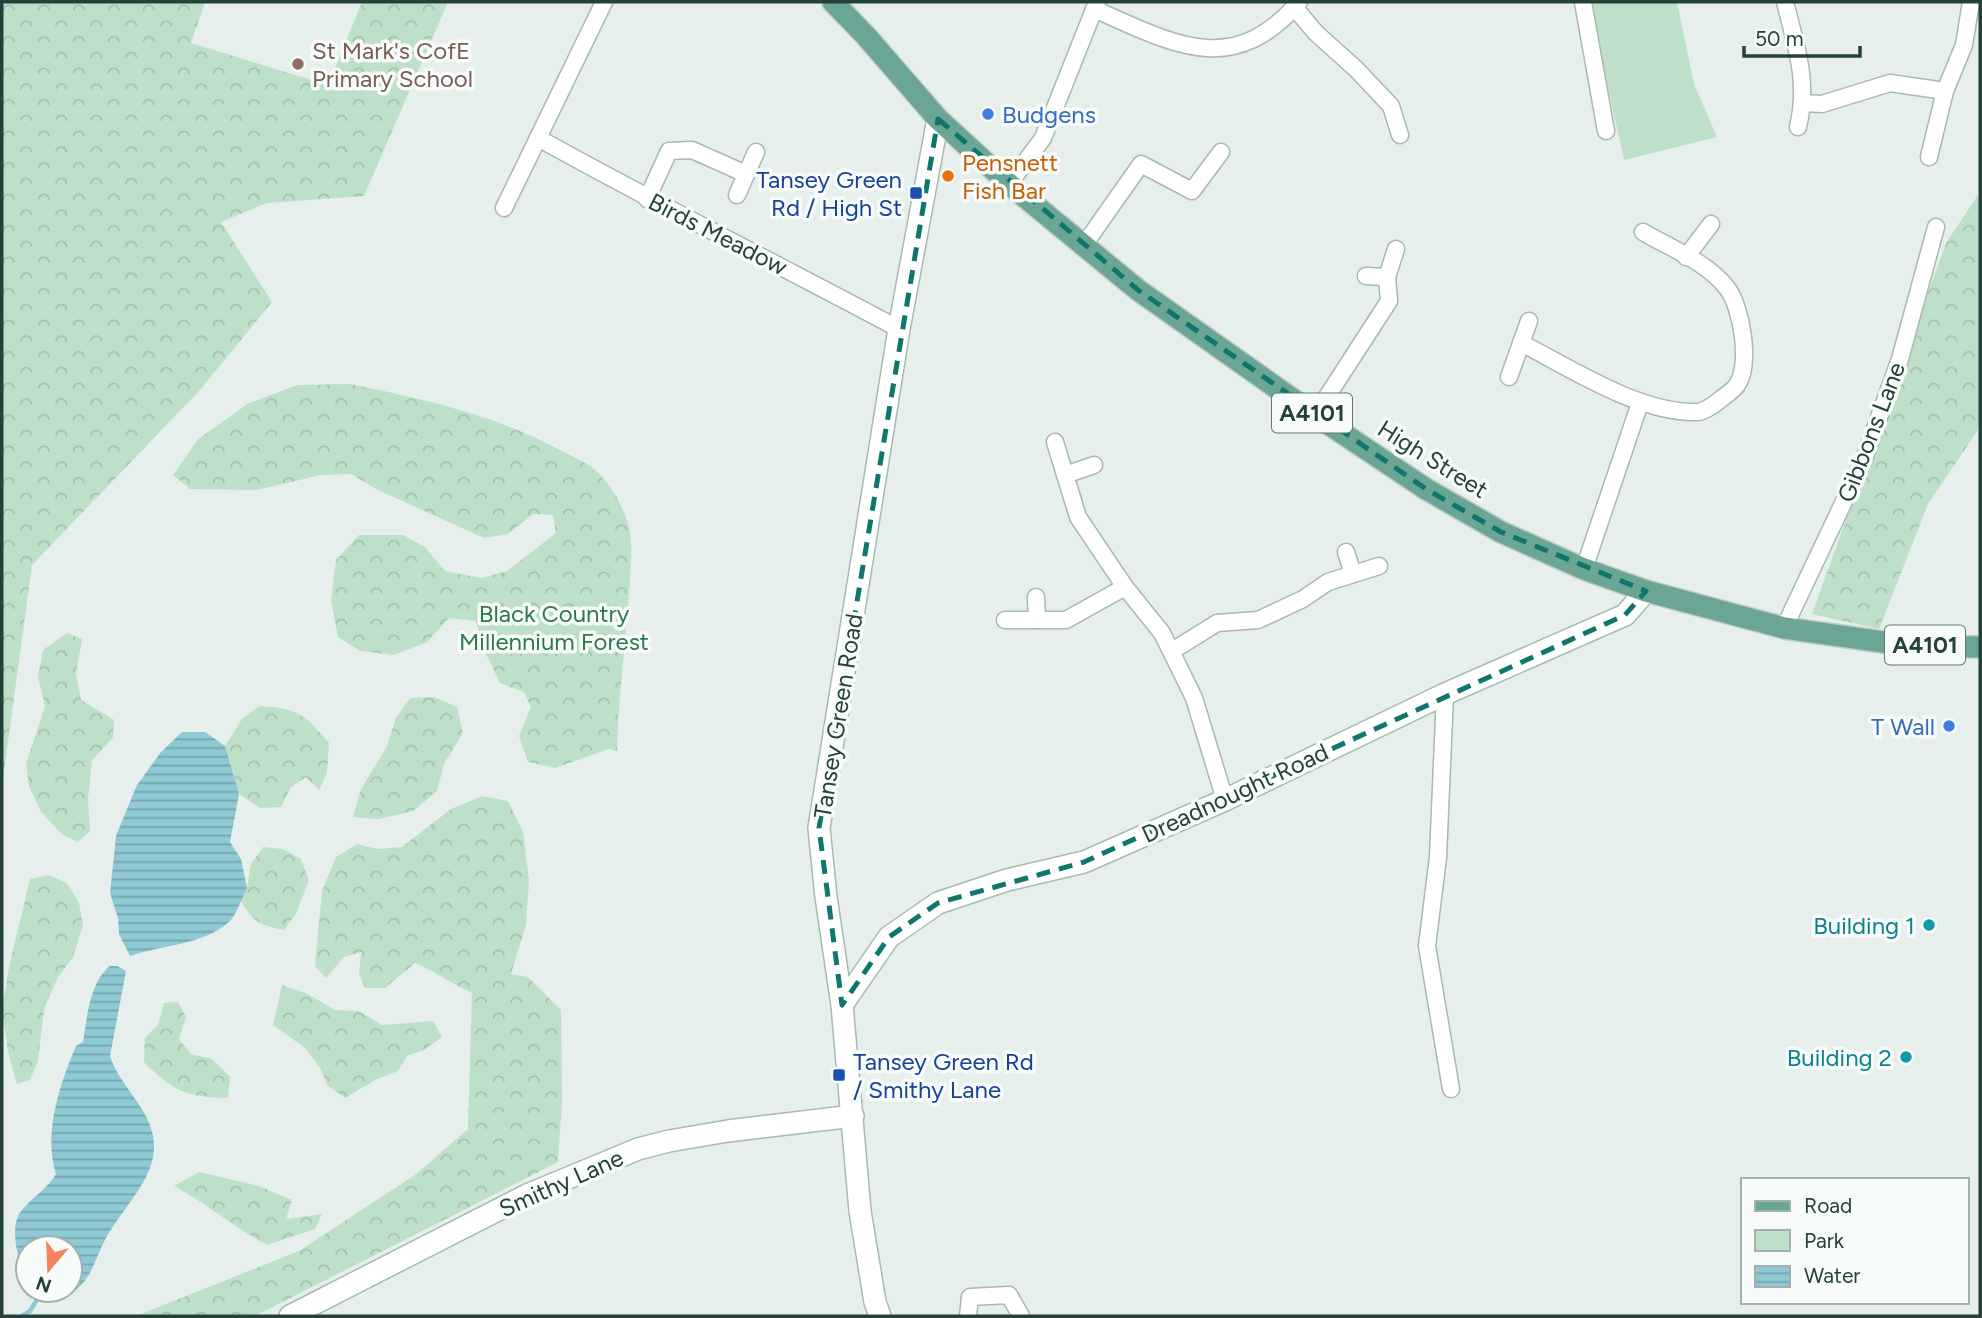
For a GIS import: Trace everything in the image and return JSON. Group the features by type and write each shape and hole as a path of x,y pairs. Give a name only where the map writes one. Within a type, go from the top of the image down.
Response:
{"main road":[{"name":"High Street","path":"833,2 938,119 1009,184 1138,290 1315,415 1501,532 1584,569 1646,591 1784,628 1911,646 1980,647"}],"street":[{"path":"504,208 604,2"},
{"path":"1583,2 1606,131"},
{"path":"1785,2 1798,48 1803,103 1798,127"},
{"path":"1929,157 1945,91 1964,45 1972,2"},
{"path":"1009,184 1044,138 1095,5 1183,46 1213,49 1237,46 1265,34 1297,5 1316,33 1356,69 1391,106 1400,135"},
{"path":"1803,103 1822,104 1889,83 1945,91"},
{"name":"Tansey Green Road","path":"880,1316 875,1302 860,1211 842,1005 819,828 899,329 938,119"},
{"name":"Birds Meadow","path":"538,138 648,199 717,232 899,329"},
{"path":"648,199 669,150 692,150 746,174"},
{"path":"737,195 756,152"},
{"path":"1084,245 1141,164 1192,191 1221,152"},
{"path":"1686,257 1711,224"},
{"name":"Gibbons Lane","path":"1784,628 1864,459 1900,359 1936,228"},
{"path":"1521,343 1640,403 1701,412 1738,385 1745,352 1740,315 1728,288 1704,268 1643,232"},
{"path":"1315,415 1389,301 1387,277 1396,249"},
{"path":"1366,276 1387,277"},
{"path":"1509,377 1529,321"},
{"path":"1584,569 1640,403"},
{"path":"1055,442 1078,517 1125,587 1162,633 1172,651 1194,698 1225,800"},
{"path":"1065,475 1094,465"},
{"path":"1346,552 1353,574"},
{"path":"1172,651 1217,624 1258,620 1303,599 1328,582 1379,566"},
{"path":"1005,620 1066,620 1125,587"},
{"name":"Dreadnought Road","path":"842,1005 890,937 937,903 1007,880 1084,862 1225,800 1446,694 1625,615 1646,591"},
{"path":"1036,597 1037,620"},
{"path":"1446,694 1438,857 1427,947 1451,1089"},
{"name":"Smithy Lane","path":"290,1316 527,1195 638,1149 728,1131 853,1116"},
{"path":"968,1316 970,1297 1009,1295 1021,1316"}],"highlighted area":[{"path":"938,119 1138,290 1426,489 1501,532 1646,591 1625,615 1084,862 938,903 889,937 842,1005 819,828"}],"green space":[{"path":"2,2 205,2 191,43 328,85 362,2 448,2 364,196 267,203 221,222 272,302 200,390 32,565 2,786"},
{"path":"1589,2 1677,2 1694,84 1717,137 1624,160"},
{"path":"1980,192 1980,427 1928,504 1879,629 1812,614 1946,243"},
{"name":"Black Country Millennium Forest","path":"350,384 432,402 511,427 587,464 610,487 625,515 631,548 617,751 609,749 555,768 528,762 519,736 531,707 524,692 500,683 486,654 476,621 449,618 427,642 394,655 360,651 338,637 331,601 336,560 359,535 403,535 425,547 445,571 482,578 507,571 556,533 553,515 533,514 508,534 484,538 378,490 351,474 321,475 257,490 190,489 173,475 198,439 249,403 298,385"},
{"path":"67,633 82,639 76,674 81,700 114,720 113,738 92,760 88,799 90,831 78,842 63,835 41,812 29,786 26,764 45,706 38,677 43,650"},
{"name":"Black Country Millennium Forest","path":"434,697 457,707 463,733 444,764 437,791 413,811 379,819 353,817 361,789 386,748 396,718 410,698"},
{"path":"259,706 299,714 329,743 327,773 319,790 306,777 291,787 281,807 260,808 239,794 225,746 242,719"},
{"path":"482,796 508,801 523,832 529,880 526,925 511,974 528,977 561,1010 562,1101 558,1162 255,1316 136,1316 299,1251 415,1175 468,1129 472,993 415,963 385,988 365,988 359,974 361,952 344,957 326,978 315,966 322,891 336,857 357,844 377,849 402,847 451,809"},
{"path":"263,847 283,849 301,859 309,880 296,914 284,930 258,922 241,901 247,888 251,864"},
{"path":"49,875 67,883 79,903 83,925 73,957 58,977 44,1009 38,1061 30,1080 17,1084 8,1052 2,1010 9,967 30,879"},
{"path":"282,985 308,994 335,1010 359,1011 382,1025 433,1021 442,1037 424,1050 407,1056 398,1071 375,1080 345,1098 328,1086 320,1068 305,1048 273,1025"},
{"path":"178,1002 186,1017 179,1039 191,1054 212,1059 230,1077 228,1098 201,1096 181,1090 163,1080 144,1062 145,1038 158,1025 164,1003"},
{"path":"199,1172 259,1186 292,1200 286,1219 322,1214 315,1229 267,1245 174,1186"}],"water":[{"path":"182,732 205,732 225,746 239,794 230,842 241,859 247,888 232,919 219,930 195,940 130,956 119,934 118,918 110,893 116,836 137,785 161,752"},
{"path":"110,966 117,966 126,971 110,1056 150,1125 154,1144 153,1156 142,1185 105,1239 84,1281 84,1234 15,1234 15,1228 22,1210 56,1174 51,1142 59,1092 76,1046 83,1042 90,1002 97,982"}],"waterway":[{"path":"22,1316 34,1304"}],"place":[{"name":"St Mark's CofE Primary School","path":"298,64"},
{"name":"Budgens","path":"988,114"},
{"name":"Pensnett Fish Bar","path":"948,176"},
{"name":"Tansey Green Rd / High St","path":"916,193"},
{"name":"T Wall","path":"1949,726"},
{"name":"Building 1","path":"1929,925"},
{"name":"Building 2","path":"1906,1057"},
{"name":"Tansey Green Rd / Smithy Lane","path":"839,1075"}]}
